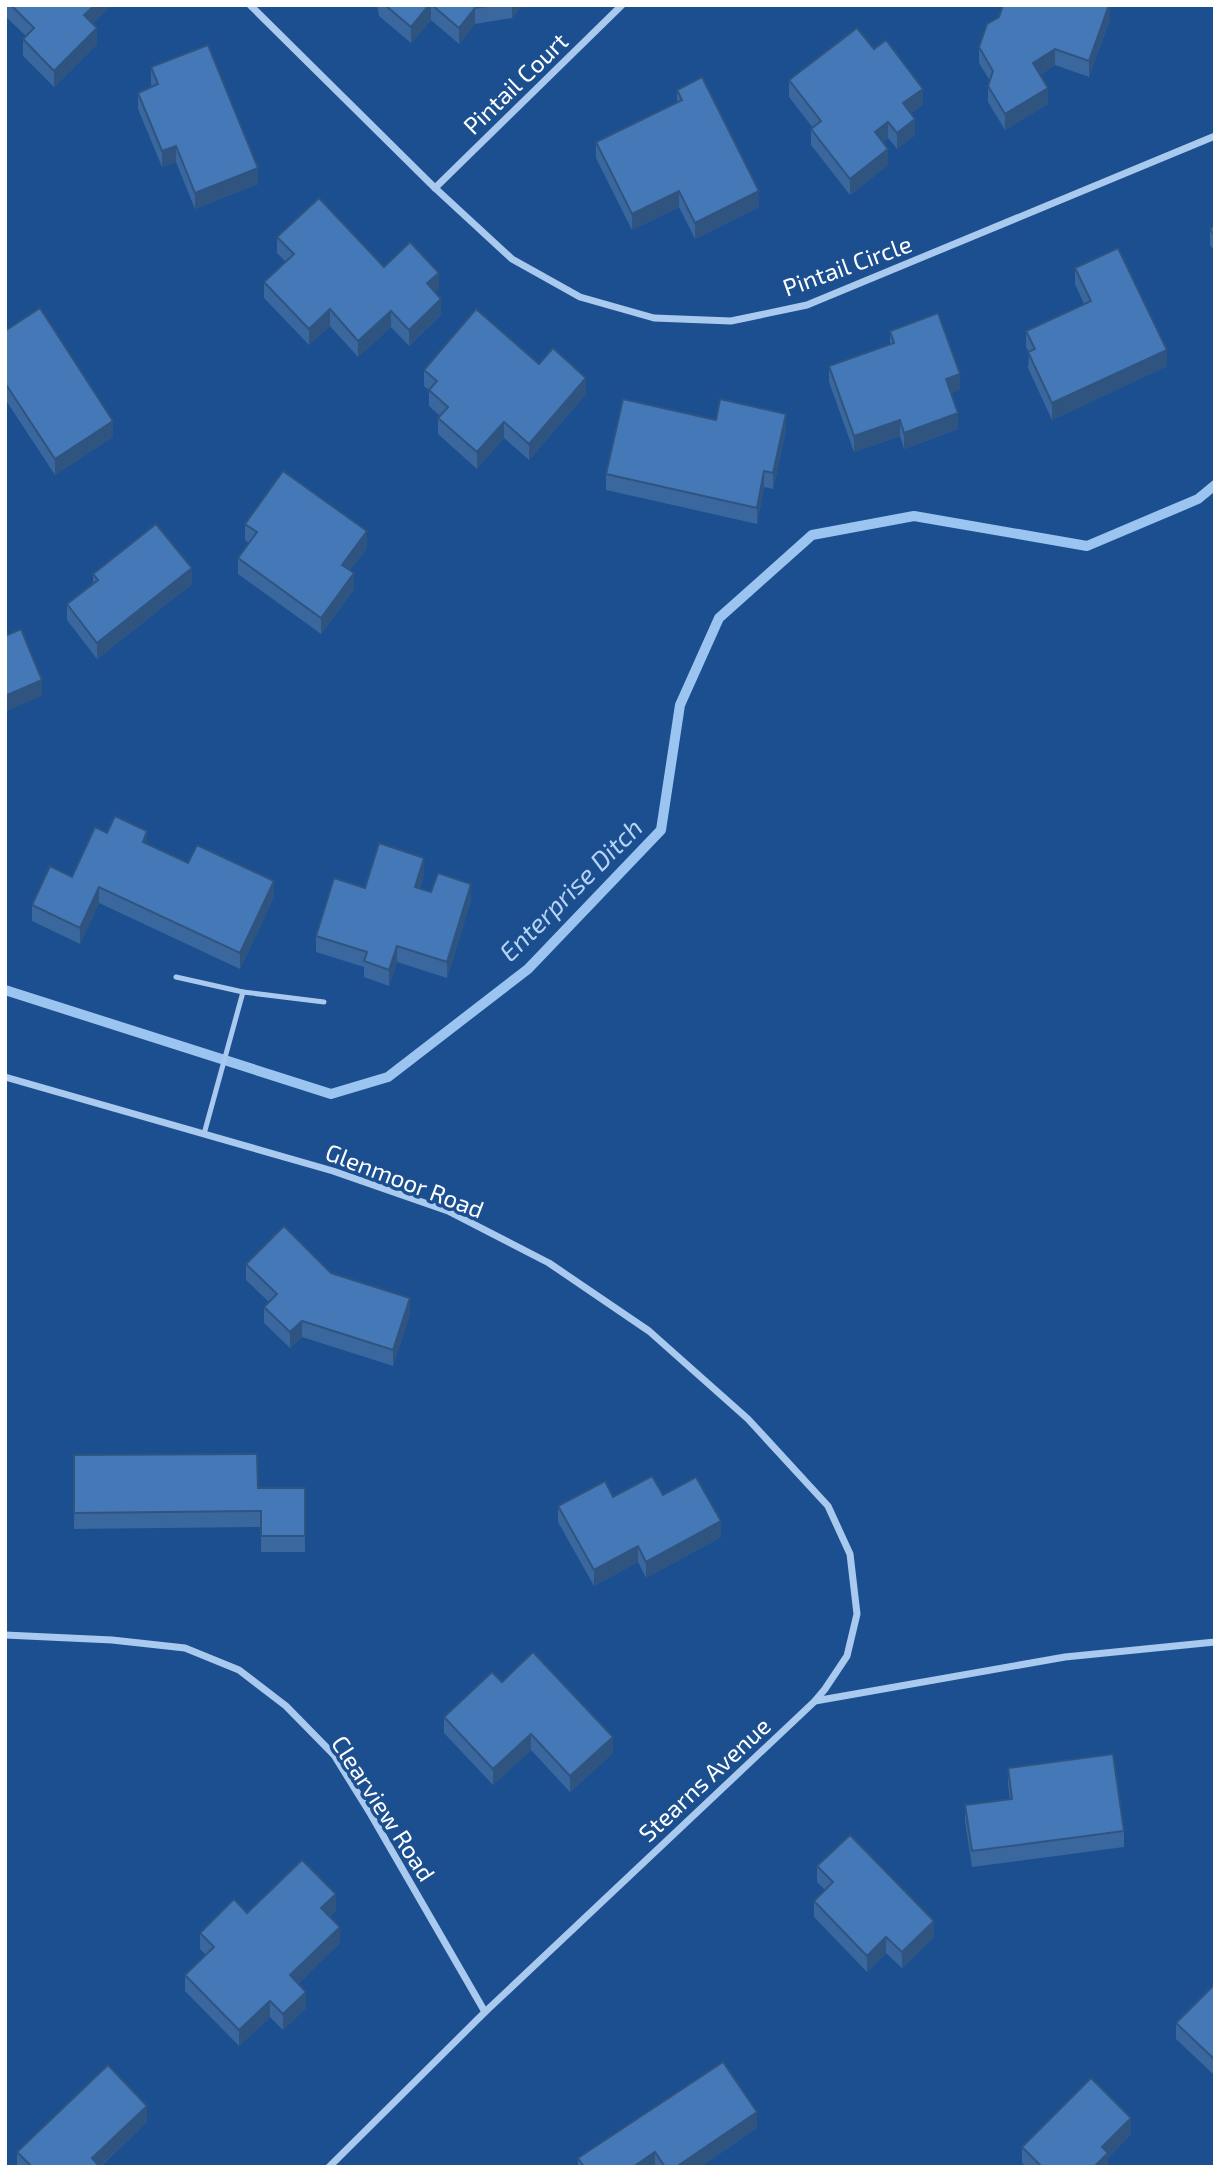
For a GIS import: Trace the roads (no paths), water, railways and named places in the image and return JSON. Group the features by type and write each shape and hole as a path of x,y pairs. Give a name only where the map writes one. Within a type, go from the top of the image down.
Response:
{"street":[{"name":"Pintail Circle","path":"250,5 435,188 512,258 579,297 654,318 731,321 807,305 1215,136"},
{"name":"Pintail Court","path":"435,188 622,5"},
{"name":"Glenmoor Road","path":"5,1077 333,1171 448,1211 549,1263 649,1332 748,1419 828,1506 850,1554 857,1614 847,1656 815,1701"},
{"name":"Clearview Road","path":"5,1634 112,1640 185,1648 239,1670 286,1706 334,1755 485,2012"},
{"path":"815,1701 1065,1657 1215,1642"},
{"name":"Stearns Avenue","path":"329,2167 485,2012 815,1701"}],"lane":[{"path":"176,977 243,992 324,1002"},
{"path":"204,1134 243,992"}],"waterway":[{"name":"Enterprise Ditch","path":"5,990 331,1094 388,1077 528,969 661,830 680,705 719,618 812,535 914,516 1087,546 1198,499 1215,485"}]}
